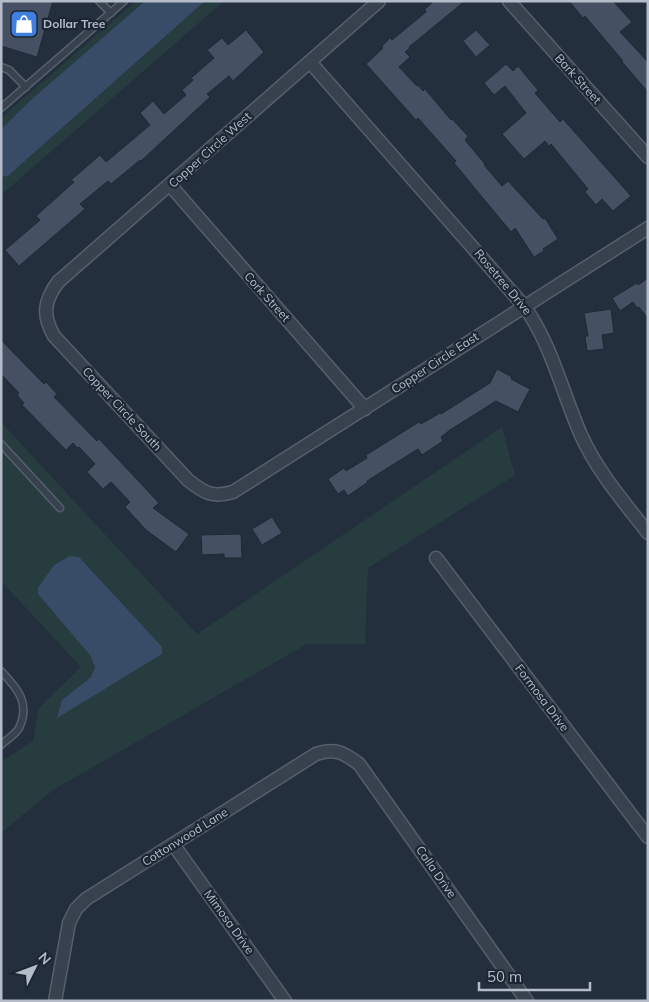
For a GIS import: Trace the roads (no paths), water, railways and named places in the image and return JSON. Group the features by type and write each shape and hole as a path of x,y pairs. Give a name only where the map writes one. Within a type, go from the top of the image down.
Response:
{"street":[{"name":"Copper Circle West","path":"46,304 51,291 58,282 380,1"},
{"name":"Bark Street","path":"509,1 648,157"},
{"name":"Rosetree Drive","path":"310,62 524,306 543,336 588,450 601,472 648,533"},
{"name":"Cork Street","path":"170,185 365,409"},
{"name":"Copper Circle East","path":"221,496 233,492 648,228"},
{"name":"Copper Circle South","path":"46,304 45,313 54,336 188,480 209,494 221,496"},
{"name":"Formosa Drive","path":"436,558 648,837"},
{"name":"Cottonwood Lane","path":"55,1001 68,923 76,909 86,899 316,754 328,750 338,751"},
{"name":"Calla Drive","path":"338,751 358,764 527,1001"},
{"name":"Mimosa Drive","path":"173,844 286,1001"}],"lane":[{"path":"99,1 111,13"},
{"path":"1,108 124,1"},
{"path":"1,68 9,70 26,87"},
{"path":"1,444 60,508"},
{"path":"1,671 18,689 24,707 19,729 1,745"}],"water":[{"path":"145,1 205,1 8,176 1,177 1,129 32,99"},
{"path":"70,556 79,557 162,647 162,654 57,718 62,700 91,677 95,667 90,655 38,594 38,588 54,565"}],"place":[{"name":"Dollar Tree","path":"24,24"}]}
